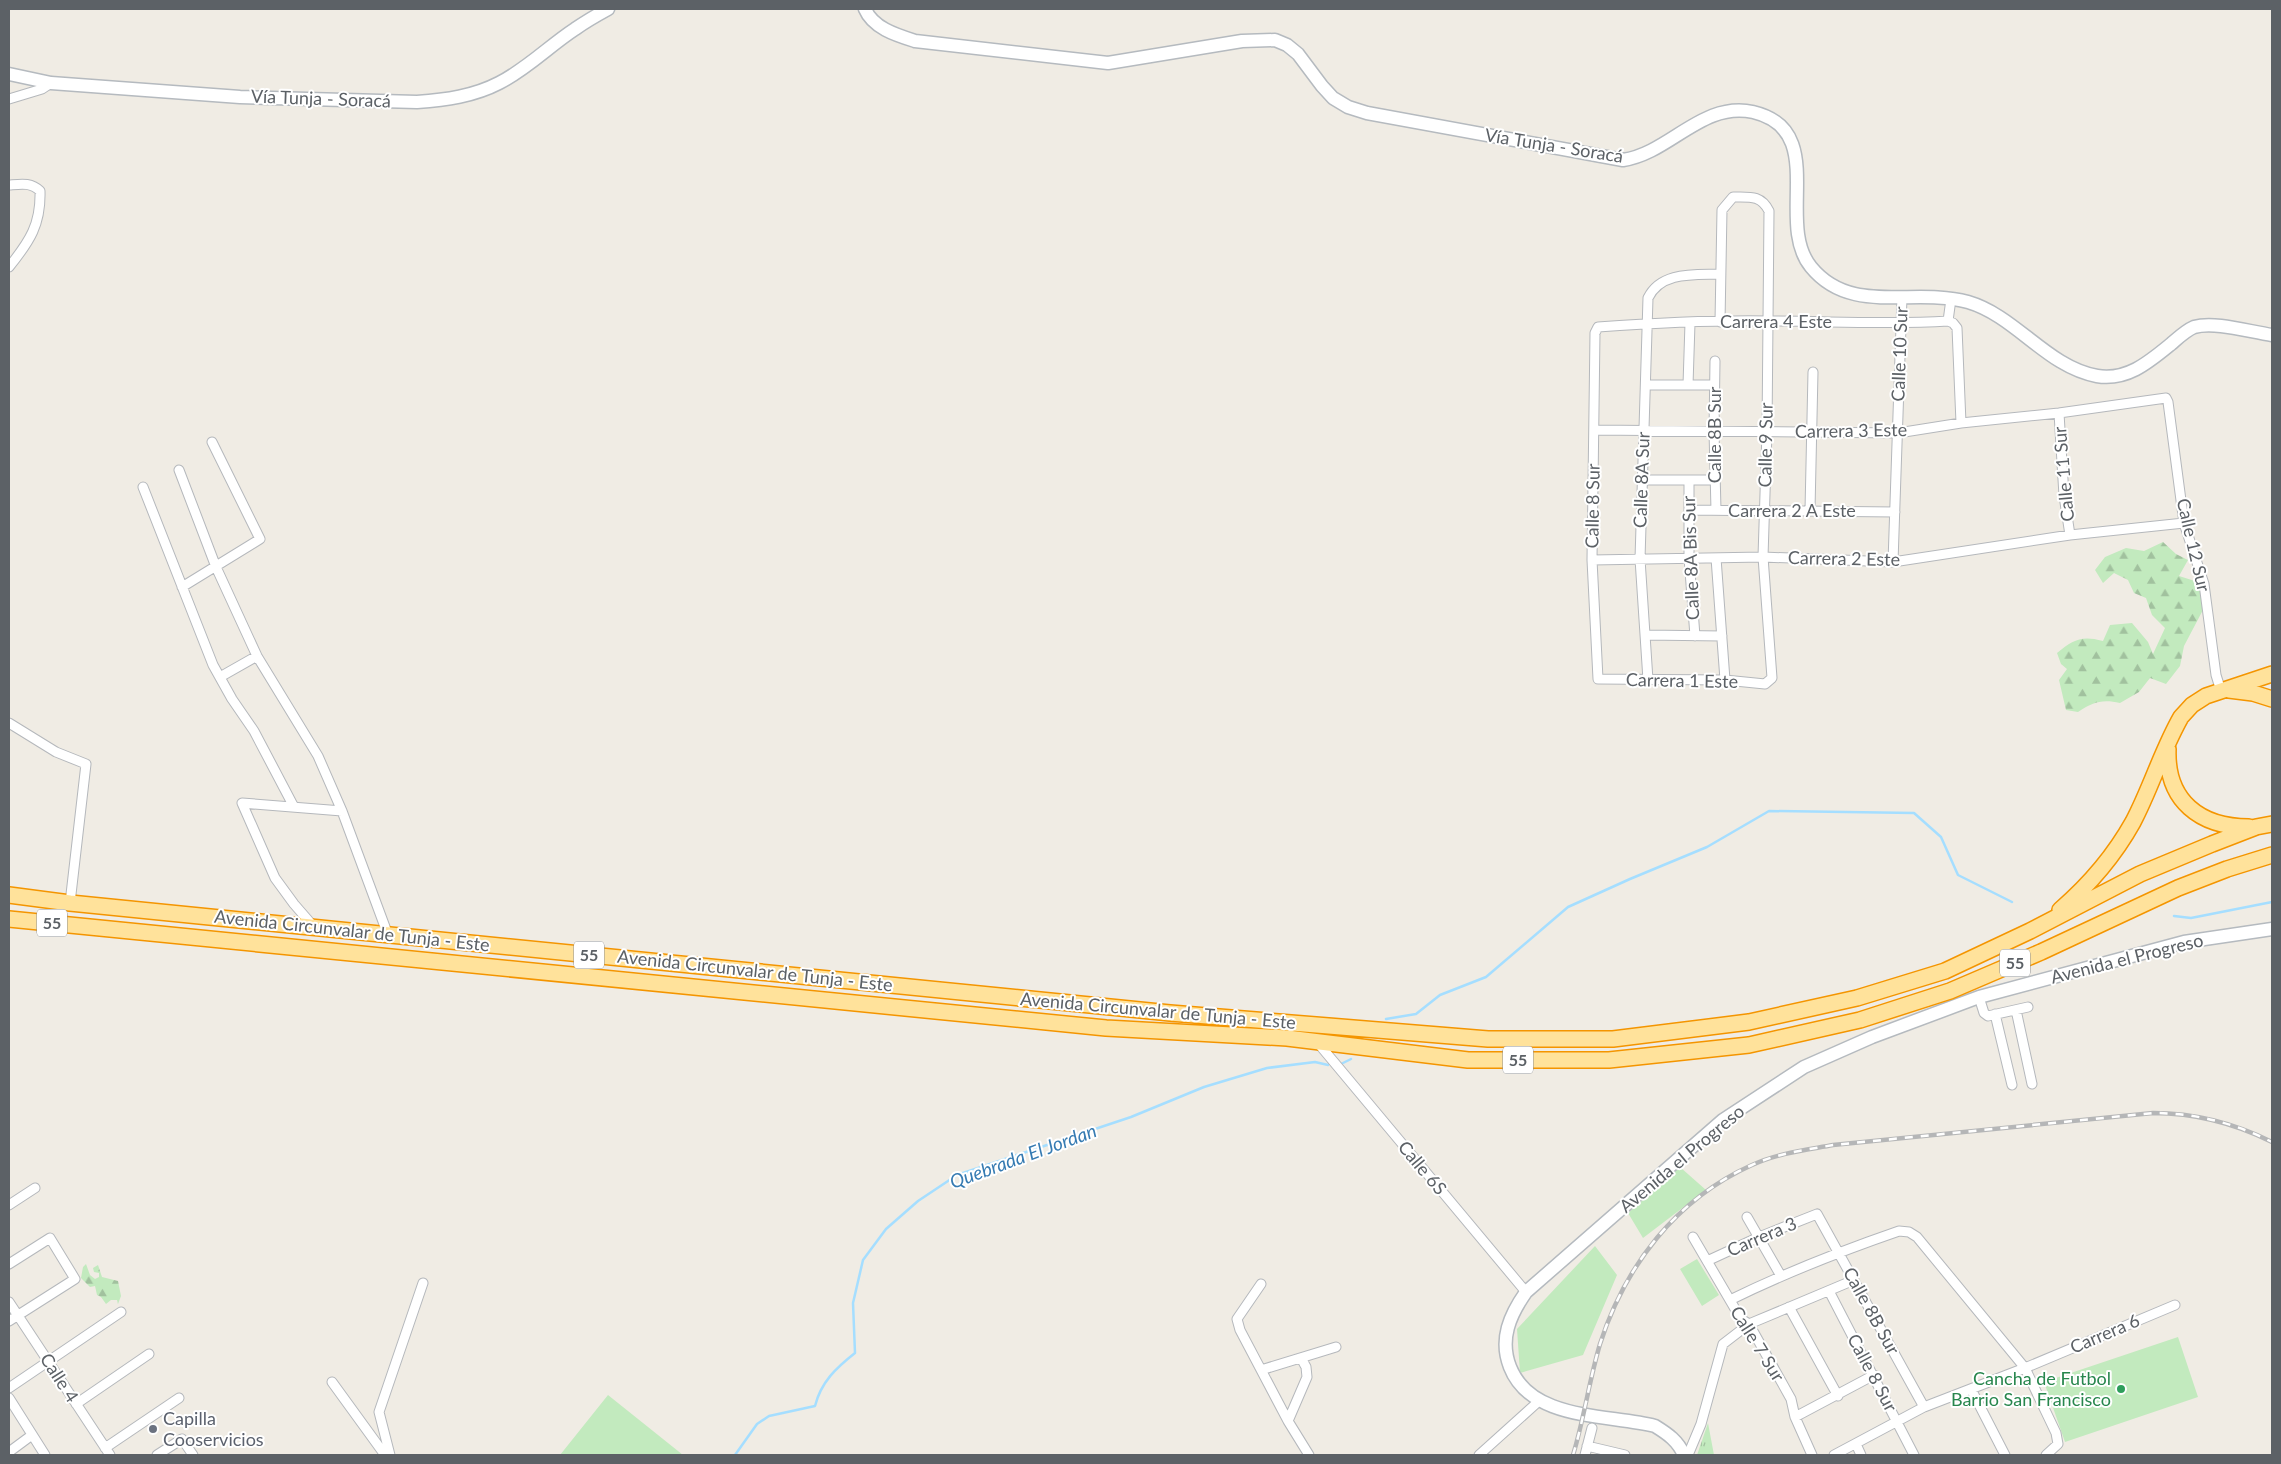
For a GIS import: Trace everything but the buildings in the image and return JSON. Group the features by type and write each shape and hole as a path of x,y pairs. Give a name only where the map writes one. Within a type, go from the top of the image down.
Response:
{"highway":[{"path":"2030,931 2061,909 2089,883 2113,854 2133,821 2169,745 2173,731 2181,717 2192,705 2206,696 2272,674"},
{"path":"2224,690 2253,693 2272,699"},
{"path":"2169,745 2168,764 2173,784 2183,802 2198,816 2217,824 2256,827"},
{"name":"Avenida Circunvalar de Tunja - Este","path":"9,895 315,928 1170,1013 1488,1039 1613,1039 1749,1022 1856,998 1945,971 2030,931 2140,874 2256,827 2272,824"},
{"name":"Avenida Circunvalar de Tunja - Este","path":"9,919 1097,1027 1287,1038 1468,1060 1609,1060 1749,1045 1860,1020 1950,991 2041,952 2178,888 2227,869 2272,855"}],"main road":[{"name":"Vía Tunja - Soracá","path":"9,74 51,83 240,97 442,101 468,95 499,83 523,68 575,28 608,9"},
{"name":"Vía Tunja - Soracá","path":"865,9 868,17 890,33 915,41 1108,63 1242,41 1275,40 1287,45 1298,54 1333,98 1348,107 1367,114 1623,160 1636,158 1664,145 1703,119 1721,112 1753,112 1769,118 1782,128 1792,141 1797,161 1798,233 1802,252 1810,266 1825,281 1841,291 1856,296 1951,299 1969,302 1994,314 2055,357 2078,370 2097,376 2115,377 2132,372 2145,365 2183,334 2202,326 2216,325 2272,335"},
{"name":"Avenida el Progreso","path":"1684,1455 1678,1443 1669,1434 1655,1426 1556,1408 1539,1402 1526,1392 1513,1375 1507,1359 1505,1341 1507,1325 1514,1309 1526,1292 1723,1120 1804,1067 1872,1037 1979,997 2184,942 2272,929"}],"street":[{"path":"9,98 42,89 51,83"},
{"path":"9,185 26,183 34,185 40,191 41,210 38,222 19,254 9,266"},
{"name":"Calle 9 Sur","path":"1720,274 1722,210 1733,197 1756,197 1765,204 1769,211 1767,432 1763,557 1773,674 1772,678 1765,684"},
{"path":"1720,274 1720,322"},
{"name":"Calle 8A Sur","path":"1648,680 1640,559 1648,298 1661,285 1677,275 1720,274"},
{"name":"Calle 10 Sur","path":"1893,562 1902,297"},
{"path":"1951,299 1948,321 1957,328 1961,423"},
{"name":"Carrera 4 Este","path":"1595,333 1598,327 1647,324 1767,321 1901,324 1948,321"},
{"path":"1688,385 1690,323"},
{"name":"Calle 8 Sur","path":"1595,333 1592,560 1598,679"},
{"name":"Calle 8B Sur","path":"1715,361 1716,510"},
{"path":"1810,510 1810,434 1813,372"},
{"path":"1646,385 1714,384"},
{"name":"Carrera 3 Este","path":"1594,430 1810,434 1898,433 1961,423 2059,413 2166,398"},
{"name":"Calle 12 Sur","path":"2166,398 2184,523 2204,584 2216,675 2224,690"},
{"name":"Calle 11 Sur","path":"2059,413 2062,478 2070,534"},
{"path":"182,587 260,539 212,442"},
{"path":"180,470 216,567 257,656 318,756 342,811 388,935"},
{"path":"1642,480 1715,480"},
{"name":"Calle 8A Bis Sur","path":"1689,480 1688,558 1695,636"},
{"path":"143,487 220,677 254,731 294,807"},
{"name":"Carrera 2 A Este","path":"1689,510 1895,512"},
{"name":"Carrera 2 Este","path":"1592,560 1763,557 1893,562 2070,534 2184,523"},
{"path":"1716,558 1725,680"},
{"path":"1645,635 1722,636"},
{"path":"220,677 257,656"},
{"name":"Carrera 1 Este","path":"1598,679 1725,680 1765,684"},
{"path":"9,723 56,752 86,764 70,903"},
{"path":"315,928 275,878 242,803 342,811"},
{"path":"1979,997 1984,1013 1988,1016 2028,1007"},
{"path":"2016,1010 2032,1084"},
{"path":"1995,1014 2012,1085"},
{"name":"Calle 6S","path":"1318,1043 1526,1292"},
{"path":"9,1205 35,1188"},
{"name":"Calle 8B Sur","path":"1817,1214 1924,1408"},
{"name":"Carrera 3","path":"1707,1261 1759,1237 1817,1214"},
{"path":"1747,1217 1781,1276"},
{"path":"1730,1300 1839,1252 1899,1231 1909,1232 1917,1237 2025,1368 2056,1433 2058,1444 2046,1455"},
{"path":"9,1264 50,1238 75,1279 9,1322"},
{"name":"Calle 7 Sur","path":"1693,1238 1741,1319 1749,1324 1791,1399 1795,1417 1812,1455"},
{"path":"1688,1455 1701,1424 1723,1344 1749,1324 1854,1280"},
{"path":"390,1455 379,1412 423,1283"},
{"path":"1260,1284 1237,1319 1240,1330 1288,1421 1309,1455"},
{"name":"Calle 8 Sur","path":"1829,1291 1914,1455"},
{"name":"Calle 4","path":"9,1302 108,1451"},
{"name":"Carrera 6","path":"1834,1455 1897,1420 1924,1408 2025,1368 2175,1304"},
{"path":"1789,1307 1838,1396"},
{"path":"9,1388 121,1312"},
{"path":"1261,1370 1336,1347"},
{"path":"76,1404 149,1354"},
{"path":"1288,1421 1307,1376 1306,1367 1301,1358"},
{"path":"1795,1417 1838,1396 1874,1375"},
{"path":"332,1382 385,1455"},
{"path":"1971,1389 2005,1455"},
{"path":"9,1398 45,1455"},
{"path":"108,1451 179,1398"},
{"path":"1479,1455 1539,1402"},
{"path":"1585,1455 1592,1428"},
{"path":"9,1452 32,1435"},
{"path":"157,1455 182,1439 193,1455"},
{"path":"1856,1444 1861,1455"},
{"path":"1587,1446 1625,1455"}],"green space":[{"path":"2163,542 2176,554 2188,560 2179,576 2198,582 2204,608 2184,646 2180,666 2166,684 2150,678 2139,692 2120,703 2103,701 2078,712 2066,710 2059,680 2067,669 2061,664 2057,653 2068,645 2083,639 2103,641 2110,625 2132,623 2148,642 2153,654 2165,628 2152,615 2146,598 2134,593 2128,580 2114,573 2103,583 2095,570 2105,557 2126,548 2144,551"},
{"path":"1680,1167 1706,1190 1643,1238 1628,1213"},
{"path":"1595,1246 1617,1275 1583,1355 1520,1373 1517,1329"},
{"path":"1697,1259 1719,1295 1702,1306 1680,1269"},
{"path":"86,1264 90,1275 95,1279 99,1277 99,1273 94,1272 93,1268 98,1265 102,1277 118,1281 121,1296 118,1304 117,1300 111,1300 106,1304 97,1295 95,1286 90,1287 81,1278 83,1267"},
{"name":"Cancha de Futbol Barrio San Francisco","path":"2178,1337 2198,1397 2065,1442 2044,1382"},
{"path":"608,1395 683,1455 560,1455"},
{"path":"1708,1423 1714,1455 1697,1455"}],"waterway":[{"path":"1386,1019 1416,1014 1440,995 1486,977 1568,907 1707,847 1769,811 1914,813 1941,837 1958,875 2012,902"},
{"path":"2174,916 2191,918 2272,902"},
{"path":"1339,1065 1351,1059"},
{"name":"Quebrada El Jordan","path":"735,1455 757,1424 769,1416 815,1406 821,1390 830,1376 855,1353 853,1303 863,1260 886,1229 918,1201 957,1175 1131,1117 1204,1087 1267,1068 1315,1062 1328,1065"}],"railway":[{"path":"1573,1455 1600,1344 1611,1315 1639,1262 1677,1216 1700,1196 1725,1179 1752,1165 1802,1150 1833,1145 2153,1113 2169,1113 2214,1120 2243,1129 2272,1142"}],"place":[{"name":"Cancha de Futbol Barrio San Francisco","path":"2121,1389"},
{"name":"Capilla Cooservicios","path":"153,1429"}]}
